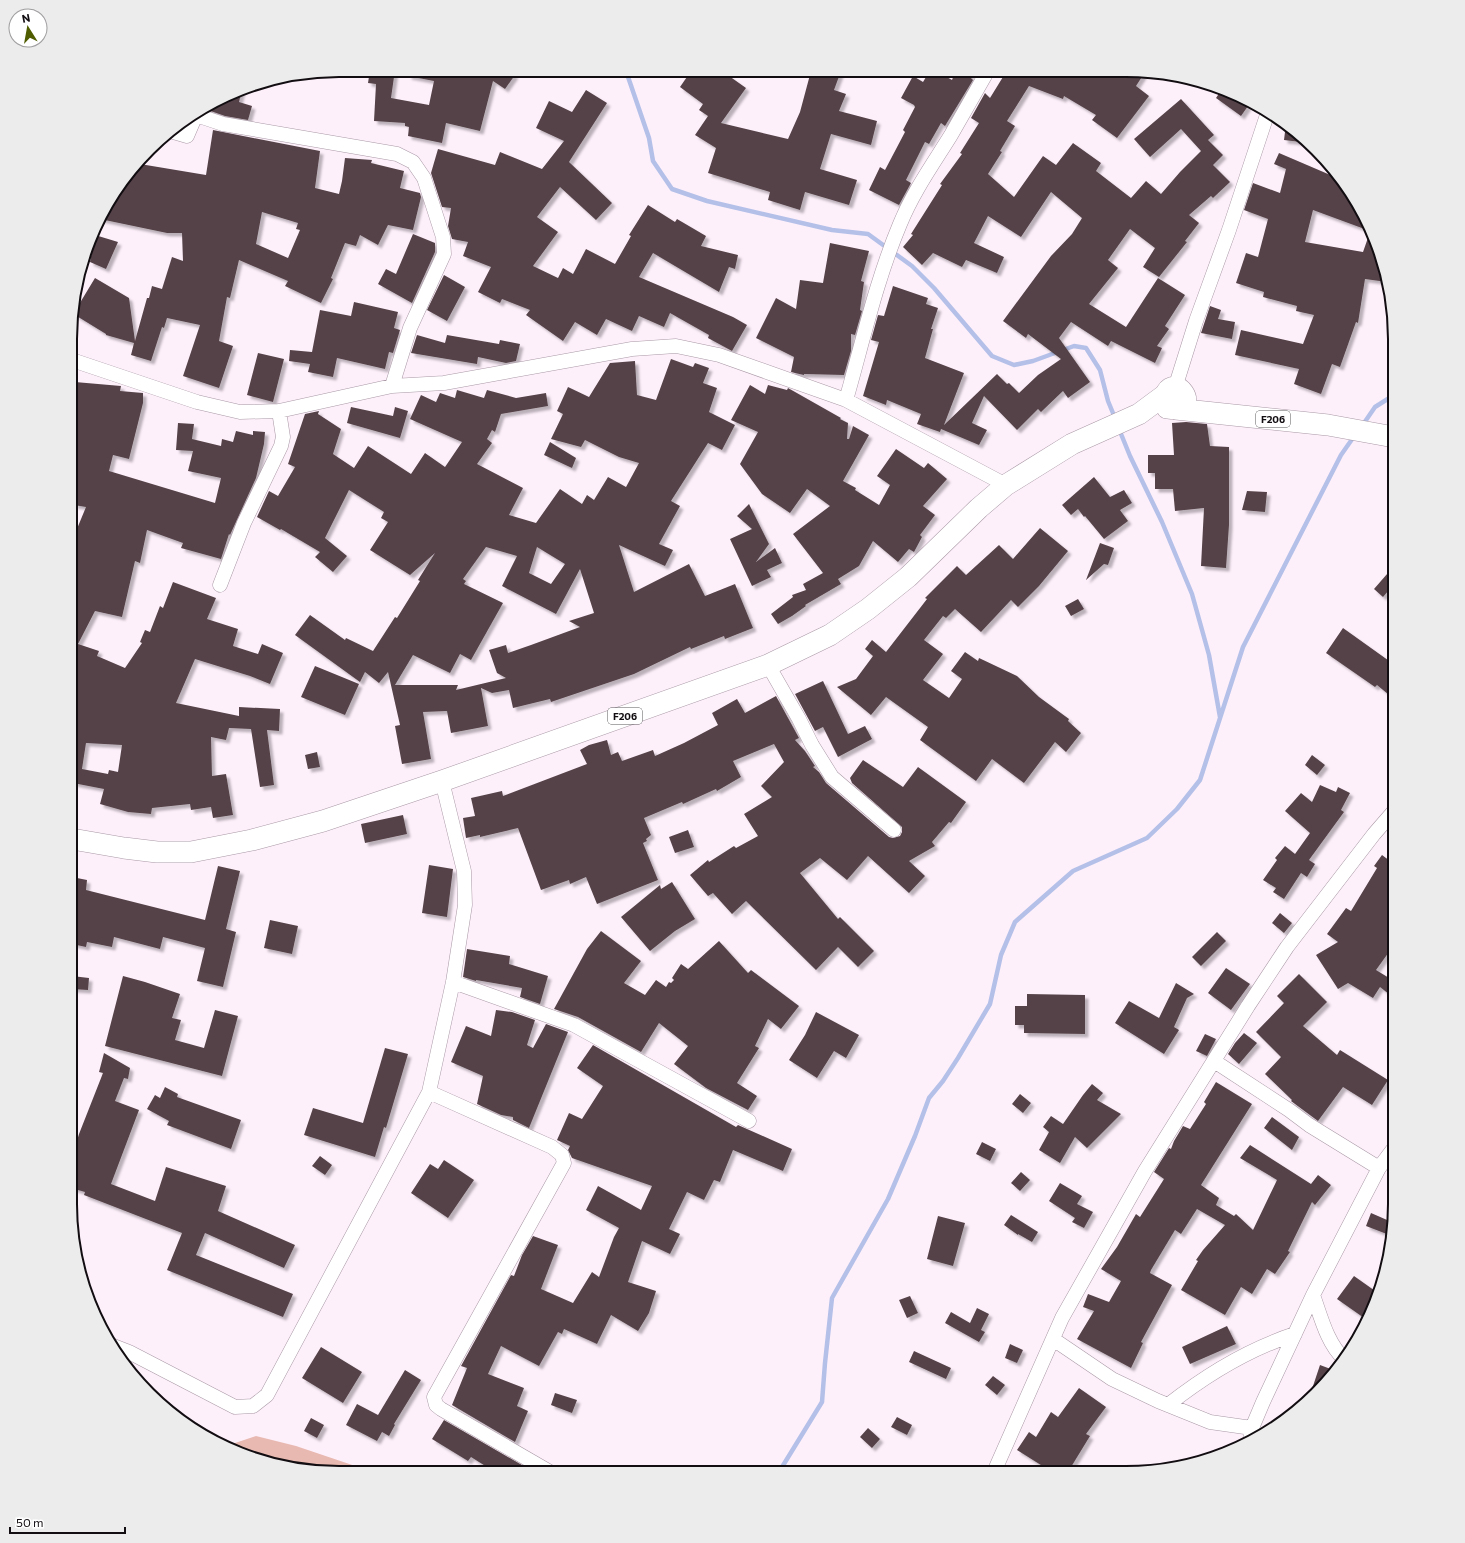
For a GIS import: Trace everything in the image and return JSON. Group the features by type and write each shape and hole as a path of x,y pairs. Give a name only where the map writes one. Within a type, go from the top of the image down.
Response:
{"main road":[{"name":"F206","path":"77,839 124,848 157,852 191,852 252,840 323,821 442,781 768,665 830,635 868,609 908,577 979,508 1006,485 1072,444 1174,398 1218,412 1328,425 1388,435"}],"street":[{"path":"846,400 875,292 900,223 923,178 984,77"},
{"path":"201,117 224,124 397,154 413,162 424,178 443,237 444,254 410,328 392,386"},
{"path":"1174,398 1196,321 1229,230 1266,118"},
{"path":"177,133 187,136 193,122"},
{"path":"77,362 197,402 240,412 279,411 392,386 444,383 632,349 676,346 719,355 846,400 1006,485"},
{"path":"220,585 244,523 281,446 283,437 279,411"},
{"path":"768,665 812,745 832,777 894,830"},
{"path":"121,1349 235,1407 253,1406 267,1395 429,1092 453,982 465,905 464,871 442,781"},
{"path":"997,1466 1062,1318 1145,1171 1287,947 1388,818"},
{"path":"453,982 574,1025 749,1121"},
{"path":"1214,1061 1289,1110 1309,1125 1379,1168"},
{"path":"429,1092 552,1147 562,1155 564,1163 434,1397 436,1405 441,1409 540,1466"},
{"path":"1053,1339 1112,1379 1168,1405 1210,1422 1251,1434 1313,1295 1379,1168 1388,1156"},
{"path":"1313,1295 1336,1352 1340,1355"},
{"path":"1168,1405 1208,1376 1235,1360 1279,1339 1295,1334"}],"shaded area":[{"path":"256,1436 296,1446 355,1466 305,1464 288,1461 255,1452 233,1444"}],"building":[{"path":"369,77 394,77 391,98 429,105 434,81 413,77 514,77 505,89 493,81 480,131 446,123 442,143 408,136 409,127 405,126 405,123 374,121 376,84 368,83"},
{"path":"687,77 730,77 746,88 721,123 788,139 800,112 809,77 839,77 834,90 846,94 839,111 877,121 871,145 831,134 820,169 857,180 849,205 805,192 800,210 768,200 770,192 708,173 716,148 695,135 708,116 699,110 703,104 680,87"},
{"path":"912,77 923,82 926,77 947,77 952,80 953,77 970,77 973,80 945,126 941,123 929,144 925,142 906,180 911,183 899,205 869,190 880,167 885,170 905,132 903,130 915,107 901,98"},
{"path":"1003,77 1141,78 1136,86 1149,96 1117,138 1092,120 1096,115 1064,96 1063,99 1029,86 1007,121 1015,126 1000,151 1002,152 988,174 1014,197 1043,156 1056,165 1073,143 1101,163 1096,171 1131,198 1146,181 1161,194 1201,151 1181,129 1150,157 1134,139 1181,99 1214,135 1208,140 1223,155 1213,165 1230,182 1213,198 1211,196 1189,215 1199,223 1185,241 1187,242 1159,277 1143,267 1155,248 1130,229 1108,260 1118,268 1089,304 1126,327 1158,278 1185,295 1165,326 1169,329 1157,346 1162,348 1155,363 1111,341 1108,346 1071,322 1059,338 1090,382 1068,398 1063,391 1041,412 1038,409 1017,430 984,396 972,423 987,430 979,445 941,429 940,432 917,424 921,414 887,400 886,405 863,396 879,342 871,340 878,315 884,316 893,286 928,298 926,304 938,308 931,329 933,329 925,358 964,373 944,425 997,374 1019,393 1038,375 1061,359 1028,334 1026,338 1003,321 1051,256 1072,234 1082,218 1051,192 1021,237 988,216 974,243 1004,257 997,273 966,260 962,267 933,253 922,265 903,247 913,235 911,234 942,185 940,184 962,154 960,153 979,123 971,118 985,93 990,98"},
{"path":"586,90 607,103 569,162 612,203 596,220 560,187 537,217 558,232 533,266 558,278 563,268 573,274 586,249 615,264 631,236 629,235 648,205 675,222 677,219 706,236 701,246 738,255 735,269 729,267 719,292 653,253 639,277 733,317 747,325 732,351 708,338 709,335 670,313 664,327 639,316 632,331 606,319 597,335 575,322 563,341 526,315 530,310 502,299 500,303 478,292 491,267 463,256 468,242 452,239 448,226 451,208 442,207 431,173 438,149 495,165 500,152 542,169 564,141 536,128 549,101 572,112"},
{"path":"1219,94 1247,107 1241,116 1216,98"},
{"path":"240,97 239,102 252,106 248,120 225,116 210,111"},
{"path":"213,130 320,151 315,188 339,194 345,158 372,160 371,163 404,171 400,188 420,193 421,197 413,230 388,225 378,245 360,235 356,246 345,243 331,278 333,279 321,303 285,286 288,281 239,260 230,298 227,297 219,341 233,346 219,388 183,376 200,325 167,318 164,328 162,327 151,361 131,355 134,343 106,335 78,317 79,304 95,278 129,298 135,341 147,298 149,298 152,286 162,289 172,257 183,261 182,233 167,233 106,220 121,194 143,165 206,175","holes":["262,212 298,223 296,229 300,230 288,258 256,244"]},
{"path":"1285,131 1299,142 1284,140"},
{"path":"1279,153 1330,175 1353,208 1363,229 1313,210 1305,242 1363,252 1368,238 1381,281 1365,279 1358,323 1356,322 1340,367 1332,364 1321,394 1294,384 1299,369 1235,355 1241,330 1303,344 1314,315 1296,311 1297,306 1263,297 1264,292 1236,283 1246,253 1258,257 1268,219 1244,210 1253,183 1280,193 1286,169 1274,164"},
{"path":"413,234 435,243 435,252 412,303 378,284 386,269 396,274"},
{"path":"98,236 118,242 106,269 90,262"},
{"path":"830,243 869,251 861,281 864,282 860,310 862,311 855,335 851,334 851,351 844,375 804,375 791,372 794,357 756,338 776,298 796,309 800,280 823,283"},
{"path":"444,275 465,287 447,321 427,310"},
{"path":"354,302 398,312 394,328 400,330 393,353 389,352 385,369 337,358 333,377 308,372 310,364 289,361 290,350 312,352 320,310 351,316"},
{"path":"1210,306 1221,310 1218,319 1235,322 1232,339 1201,333"},
{"path":"417,335 445,343 447,335 499,344 500,340 520,344 516,361 506,363 478,357 477,364 411,353"},
{"path":"258,353 284,359 273,402 247,395"},
{"path":"671,359 693,367 695,363 709,368 703,383 717,388 709,412 735,425 722,450 708,443 671,501 680,506 659,544 673,550 665,566 619,545 634,592 689,564 705,596 735,584 753,628 725,639 724,636 691,649 690,647 634,674 551,702 550,699 513,708 509,690 492,693 481,688 488,726 451,733 447,711 423,712 431,759 402,764 395,726 400,725 388,672 379,683 365,672 360,682 295,635 310,615 345,640 346,638 373,651 395,617 397,618 435,553 410,575 370,550 388,522 381,518 384,512 349,490 325,538 347,556 333,572 315,557 320,552 257,517 269,491 278,496 295,467 288,464 305,414 319,411 318,414 341,429 333,454 354,468 368,446 411,474 425,453 445,467 462,442 410,419 421,395 436,402 440,393 455,398 457,390 484,398 487,390 516,398 546,393 548,406 501,414 495,432 492,430 487,439 492,443 477,464 523,488 509,515 536,523 560,489 582,504 587,495 594,500 608,477 626,487 639,463 619,457 585,440 581,447 551,439 563,414 557,411 568,387 589,397 610,363 635,361 637,395 656,400","holes":["486,547 517,556 502,586 556,614 580,569 594,613 569,621 580,627 531,645 508,653 506,645 489,650 497,673 506,678 456,690 458,685 395,685 413,655 450,673 460,654 471,660 503,603 464,584 466,581 463,579","537,547 565,564 551,584 529,573"]},
{"path":"77,382 121,386 120,391 143,393 143,403 129,459 113,455 109,471 215,503 221,478 188,471 193,451 176,450 178,423 194,424 192,439 221,446 222,439 233,442 236,431 253,435 253,431 265,432 264,444 256,478 230,535 229,534 221,559 181,548 183,543 147,530 140,563 135,561 122,617 95,611 78,644 99,651 97,656 125,668 142,643 140,642 145,630 150,632 160,606 163,608 173,582 216,598 207,619 238,629 233,646 258,654 262,644 283,653 270,684 250,676 195,659 176,703 239,716 239,707 280,709 279,731 267,730 274,785 260,787 251,729 229,728 226,740 211,737 212,776 226,774 233,815 213,818 211,807 191,810 190,804 152,808 151,814 128,812 100,804 104,789 77,784 77,529 86,507 77,506","holes":["86,743 122,745 118,772 109,770 108,774 82,769"]},
{"path":"750,385 765,394 768,385 787,390 788,388 848,423 847,439 849,439 853,426 869,435 843,481 856,488 855,490 879,505 890,485 877,476 896,449 924,468 928,463 947,479 923,506 935,515 920,535 922,537 914,552 909,549 898,562 873,541 859,566 838,579 841,584 805,605 806,606 792,616 778,624 771,614 793,597 792,595 806,590 803,584 823,573 793,534 830,506 807,489 790,513 762,494 740,464 758,432 731,420"},
{"path":"351,407 393,416 395,407 408,411 400,438 347,423"},
{"path":"1186,422 1207,424 1210,446 1229,447 1229,525 1226,568 1201,566 1204,508 1175,511 1173,489 1155,489 1155,473 1148,473 1148,455 1174,455 1172,423"},
{"path":"550,442 576,458 572,468 544,455"},
{"path":"1094,477 1110,497 1124,490 1132,503 1120,510 1128,521 1104,539 1078,509 1071,515 1062,505"},
{"path":"1247,491 1267,492 1265,512 1242,510"},
{"path":"749,504 769,544 756,562 775,548 782,563 767,570 771,577 752,586 730,539 752,529 737,516"},
{"path":"1040,528 1068,551 1039,586 1018,607 1011,600 981,632 955,609 946,618 943,616 924,640 943,654 923,680 949,698 962,679 951,671 965,652 978,661 979,658 1017,676 1039,697 1069,719 1068,721 1081,733 1066,752 1055,742 1024,783 992,759 976,781 920,740 928,727 886,697 871,715 837,687 856,679 873,656 865,649 872,640 886,652 927,599 925,598 957,566 966,575 999,545 1013,559"},
{"path":"1100,543 1114,548 1108,565 1104,564 1086,580"},
{"path":"1388,573 1388,591 1383,597 1374,589"},
{"path":"1078,599 1084,609 1071,616 1065,606"},
{"path":"1343,628 1388,660 1388,694 1377,685 1375,687 1326,653"},
{"path":"315,666 359,684 345,715 301,697"},
{"path":"823,681 848,734 865,726 872,739 838,757 823,727 815,731 795,694"},
{"path":"776,696 799,738 795,740 805,751 815,766 813,767 819,772 826,783 889,837 893,838 900,836 902,827 852,783 850,778 863,760 903,787 918,767 966,802 951,823 949,822 932,842 935,846 909,861 925,876 909,893 868,856 847,880 820,858 800,873 838,919 840,917 874,951 858,967 838,947 816,970 746,901 732,914 713,893 708,896 690,875 708,860 709,862 734,846 736,848 758,836 744,814 772,797 761,786 784,762 774,744 733,761 741,777 717,791 716,789 683,804 682,802 644,818 651,835 646,839 647,841 643,843 658,880 597,904 586,877 570,884 569,880 541,890 518,828 480,837 480,835 466,838 463,818 475,816 471,798 502,791 503,796 587,764 580,750 589,745 607,740 611,755 618,752 622,761 653,750 655,756 718,725 712,713 737,699 745,713"},
{"path":"317,752 320,767 308,769 305,755"},
{"path":"1312,755 1325,765 1317,775 1305,765"},
{"path":"1320,785 1336,792 1338,787 1350,793 1341,810 1344,812 1309,860 1315,864 1307,877 1301,873 1284,899 1273,892 1276,888 1263,880 1277,860 1275,858 1285,846 1295,854 1310,833 1285,811 1301,793 1312,802"},
{"path":"403,815 407,834 365,843 361,824"},
{"path":"688,830 694,847 675,853 669,837"},
{"path":"1382,855 1388,860 1388,953 1376,970 1388,977 1388,993 1380,987 1373,998 1348,983 1338,989 1316,955 1338,942 1327,934 1346,908 1351,911 1377,868 1374,866"},
{"path":"429,865 453,869 447,917 422,913"},
{"path":"218,866 240,871 226,929 236,932 223,987 197,981 205,948 163,937 160,949 114,937 112,947 87,942 86,947 77,945 77,878 87,880 86,890 205,920"},
{"path":"672,882 695,919 675,931 650,951 621,917 660,885 661,889"},
{"path":"1280,913 1292,923 1284,933 1272,923"},
{"path":"270,920 298,926 292,954 264,948"},
{"path":"601,931 641,961 624,983 645,995 656,980 666,987 669,982 671,983 674,980 672,978 681,964 688,969 719,941 748,973 751,970 799,1006 781,1029 768,1019 755,1046 759,1048 737,1083 757,1096 748,1110 706,1088 674,1064 688,1046 659,1023 641,1052 578,1017 554,1009 587,949"},
{"path":"1217,932 1226,941 1201,966 1192,957"},
{"path":"467,949 510,956 509,964 548,976 540,1004 520,997 522,988 476,981 463,977"},
{"path":"1226,968 1250,984 1231,1010 1208,993"},
{"path":"1299,974 1327,1002 1303,1026 1337,1055 1340,1050 1388,1080 1372,1105 1343,1087 1318,1121 1291,1101 1292,1100 1265,1074 1281,1057 1256,1032 1284,1003 1277,996"},
{"path":"123,976 180,994 172,1018 181,1020 175,1040 204,1048 215,1010 238,1016 222,1076 105,1046"},
{"path":"77,977 89,978 88,990 77,989"},
{"path":"1176,983 1194,994 1187,998 1174,1027 1179,1030 1164,1054 1115,1023 1129,1001 1159,1018"},
{"path":"1027,994 1085,995 1085,1034 1024,1033 1024,1025 1015,1025 1015,1006 1027,1006"},
{"path":"496,1010 512,1012 535,1020 527,1045 533,1048 546,1024 568,1032 529,1128 513,1120 513,1117 501,1115 477,1104 483,1076 451,1062 466,1026 491,1036"},
{"path":"816,1012 859,1035 846,1058 834,1051 817,1078 789,1060 805,1035"},
{"path":"1244,1033 1257,1043 1239,1064 1228,1054"},
{"path":"1205,1034 1216,1039 1207,1056 1196,1051"},
{"path":"593,1045 736,1127 738,1125 792,1149 783,1171 733,1150 720,1182 714,1180 704,1200 687,1192 669,1229 680,1234 670,1254 642,1241 628,1282 656,1291 649,1313 638,1331 611,1315 597,1344 564,1329 562,1334 558,1332 539,1366 501,1346 488,1374 524,1388 517,1406 528,1411 515,1442 452,1405 467,1368 461,1366 511,1275 514,1276 522,1255 533,1236 558,1245 541,1289 573,1303 592,1272 599,1277 614,1237 619,1228 586,1210 598,1186 641,1210 652,1186 572,1158 568,1150 570,1146 557,1140 569,1113 582,1119 603,1086 577,1068"},
{"path":"385,1048 408,1054 386,1128 384,1127 375,1157 304,1135 313,1108 363,1123"},
{"path":"104,1053 130,1068 128,1079 124,1078 115,1101 139,1110 111,1184 155,1201 166,1167 226,1186 218,1211 295,1245 284,1268 205,1233 196,1255 293,1294 283,1317 167,1270 182,1233 84,1195 85,1192 77,1190 77,1140 103,1073 99,1072"},
{"path":"1216,1082 1252,1104 1201,1185 1219,1198 1216,1205 1234,1216 1236,1214 1253,1230 1277,1180 1240,1158 1250,1145 1311,1184 1318,1175 1331,1185 1315,1205 1312,1202 1288,1251 1290,1252 1275,1274 1267,1269 1252,1294 1241,1287 1225,1315 1181,1290 1198,1261 1196,1260 1225,1225 1197,1209 1181,1234 1175,1230 1151,1270 1150,1273 1172,1285 1141,1342 1143,1343 1131,1368 1077,1339 1094,1311 1083,1307 1088,1294 1109,1302 1121,1281 1101,1269 1117,1247 1136,1214 1140,1217 1164,1179 1154,1172 1169,1148 1171,1149 1183,1126 1190,1129 1206,1104 1204,1102"},
{"path":"1092,1084 1103,1093 1097,1100 1121,1114 1087,1148 1075,1137 1060,1163 1039,1150 1049,1132 1043,1127 1051,1116 1063,1124"},
{"path":"165,1087 178,1094 177,1097 241,1120 231,1149 167,1125 169,1121 147,1109 155,1095 160,1098"},
{"path":"1020,1094 1031,1103 1023,1113 1012,1104"},
{"path":"1272,1117 1299,1137 1292,1150 1264,1128"},
{"path":"982,1142 996,1149 990,1161 976,1154"},
{"path":"320,1156 332,1165 325,1175 312,1166"},
{"path":"444,1160 474,1180 448,1218 411,1193 430,1164 438,1169"},
{"path":"1021,1172 1030,1180 1020,1191 1011,1183"},
{"path":"1060,1183 1082,1196 1077,1204 1093,1212 1084,1228 1072,1222 1075,1218 1049,1201"},
{"path":"1371,1213 1387,1220 1386,1234 1366,1226"},
{"path":"1011,1215 1038,1232 1032,1242 1018,1235 1004,1225"},
{"path":"938,1216 965,1223 953,1266 927,1259"},
{"path":"1354,1276 1373,1290 1362,1317 1337,1299"},
{"path":"910,1296 918,1313 907,1318 899,1300"},
{"path":"977,1308 989,1314 981,1330 985,1332 979,1342 945,1323 951,1312 970,1323"},
{"path":"1227,1326 1236,1344 1190,1364 1182,1347"},
{"path":"1010,1344 1023,1350 1017,1363 1005,1358"},
{"path":"321,1347 362,1372 343,1403 302,1378"},
{"path":"914,1351 951,1368 946,1379 909,1362"},
{"path":"1320,1365 1330,1369 1323,1377 1312,1388"},
{"path":"405,1370 421,1380 394,1424 395,1425 389,1436 382,1432 377,1441 346,1425 357,1404 378,1415"},
{"path":"993,1376 1005,1385 997,1395 985,1385"},
{"path":"1079,1388 1106,1407 1086,1434 1090,1436 1072,1466 1042,1466 1017,1450 1029,1432 1036,1437 1051,1412 1058,1417"},
{"path":"555,1393 577,1400 572,1413 551,1405"},
{"path":"897,1417 912,1425 907,1435 891,1427"},
{"path":"311,1418 324,1425 317,1438 304,1431"},
{"path":"444,1420 524,1466 485,1466 471,1457 468,1461 432,1439"},
{"path":"868,1428 880,1439 872,1448 860,1437"}],"waterway":[{"path":"628,77 649,138 653,161 672,189 707,201 832,230 868,234 912,266 934,288 992,356 1014,365 1033,361 1074,346 1086,348 1100,370 1108,401 1115,418"},
{"path":"1362,426 1375,407 1388,399"},
{"path":"1119,429 1130,456 1162,522 1192,594 1209,655 1220,717"},
{"path":"783,1466 822,1402 832,1298 888,1199 915,1136 929,1098 943,1081 958,1058 990,1004 1001,955 1015,922 1073,871 1147,838 1177,809 1200,780 1243,647 1341,455 1355,435"}]}
